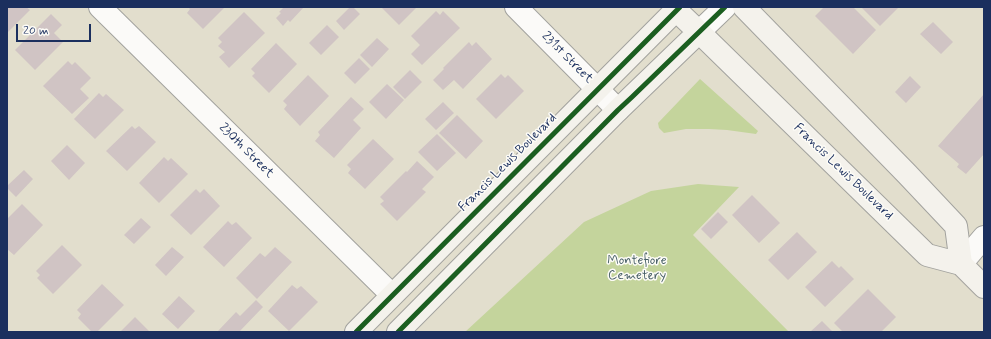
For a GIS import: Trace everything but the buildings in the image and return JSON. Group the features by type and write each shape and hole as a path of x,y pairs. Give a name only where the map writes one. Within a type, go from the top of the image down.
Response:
{"main road":[{"path":"744,7 956,226 961,264"},
{"name":"Francis Lewis Boulevard","path":"356,332 678,9 699,32 927,254 961,264 984,287"},
{"path":"398,332 618,110 699,32"}],"street":[{"name":"230th Street","path":"100,7 392,295"},
{"name":"231st Street","path":"516,7 618,110"},
{"path":"699,32 724,7"},
{"path":"961,264 984,237"}],"green space":[{"path":"700,79 758,131 756,134 709,129 686,129 664,133 659,128 658,123"},
{"name":"Montefiore Cemetery","path":"698,184 739,187 693,235 789,332 465,332 584,222 651,191"}],"cycle path":[{"path":"356,332 680,7"},
{"path":"398,332 618,110 725,7"}]}
